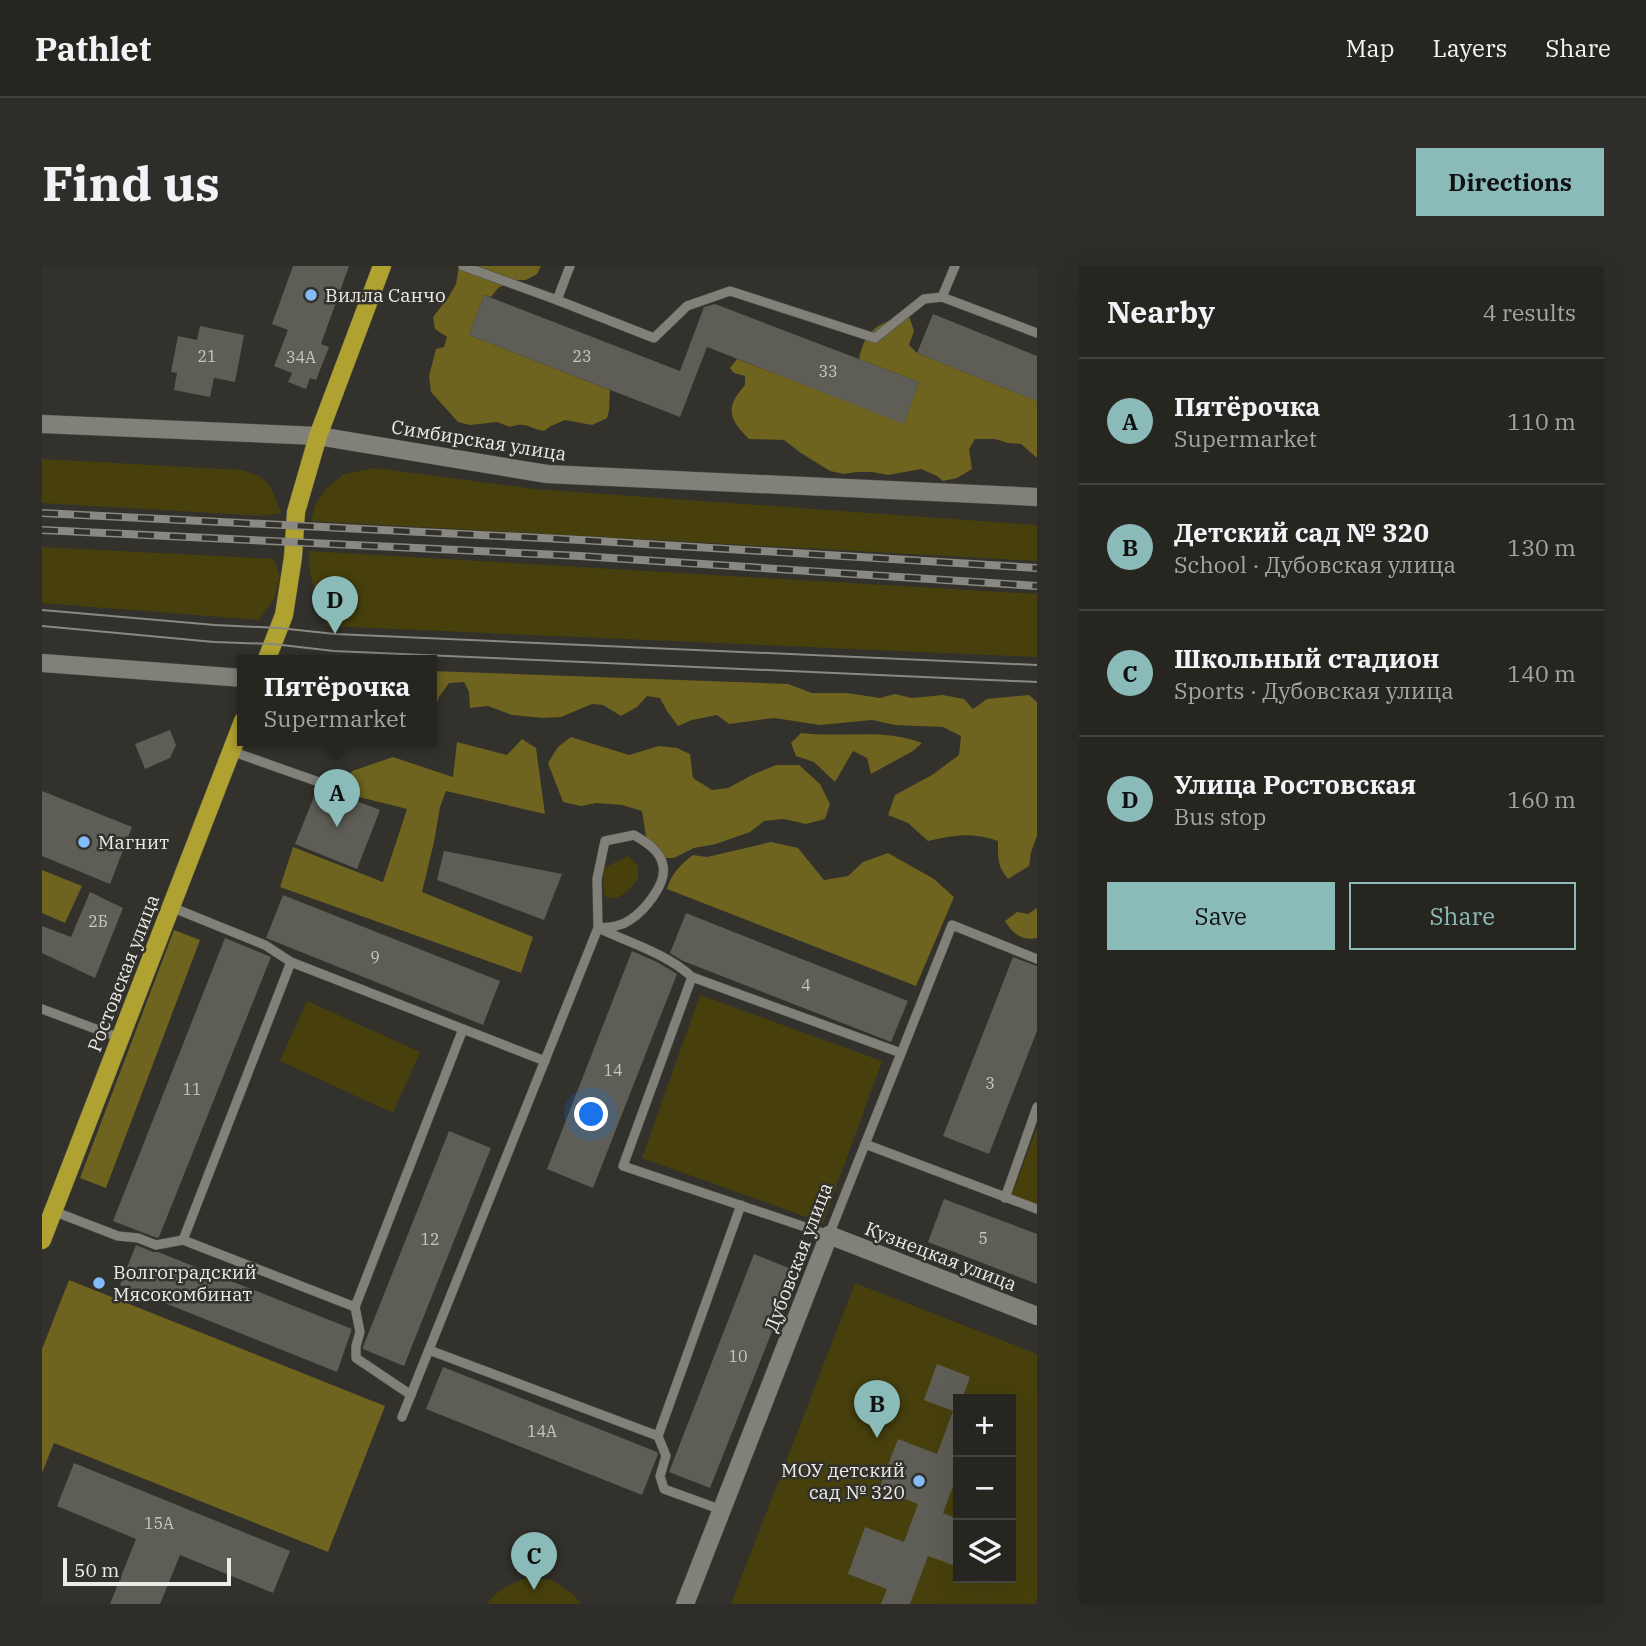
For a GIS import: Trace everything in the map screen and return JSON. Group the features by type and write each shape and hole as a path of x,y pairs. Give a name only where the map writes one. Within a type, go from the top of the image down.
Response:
{"main road":[{"path":"268,655 285,615 296,512 318,436 382,266"},
{"name":"Симбирская улица","path":"42,424 318,436 547,474 1037,497"},
{"path":"42,663 237,678"},
{"name":"Ростовская улица","path":"42,1240 237,736"},
{"name":"Кузнецкая улица","path":"829,1235 1037,1316"},
{"name":"Дубовская улица","path":"685,1604 829,1235"}],"lane":[{"path":"463,266 654,338 687,306 730,291 875,338 924,299 942,297 1037,333"},
{"path":"557,300 570,266"},
{"path":"942,297 955,266"},
{"path":"231,751 333,787"},
{"path":"402,1417 598,928 597,879 606,841 634,835 657,852 663,866 662,879 654,895 629,920 612,927 598,928"},
{"path":"170,907 265,945 291,962 545,1061"},
{"name":"Дубовская улица","path":"829,1235 952,925 1037,959"},
{"path":"598,928 668,959 692,977 901,1053"},
{"path":"183,1240 291,962"},
{"path":"692,977 623,1166 829,1235"},
{"path":"42,1009 120,1038"},
{"path":"411,1395 356,1358 360,1332 355,1307 463,1030"},
{"path":"1005,1198 1037,1107"},
{"path":"865,1144 1037,1209"},
{"path":"722,1510 664,1489 660,1476 666,1455 658,1436 741,1205"},
{"path":"53,1211 118,1236 138,1238 156,1245 183,1240 355,1307"},
{"path":"429,1350 658,1436"}],"shaded area":[{"path":"459,266 541,266 537,274 526,280 513,280 498,288 491,297 484,295 469,335 610,390 607,418 592,425 565,420 544,431 524,425 510,427 497,422 470,425 458,422 431,392 429,376 436,349 444,347 447,337 435,329 433,317 456,284"},
{"path":"909,316 914,331 909,345 917,353 1037,401 1037,458 1021,444 995,439 975,439 969,449 972,469 957,478 943,481 921,469 888,475 873,472 844,474 830,471 784,440 749,439 733,419 734,400 745,385 745,376 734,373 730,368 737,359 904,423 919,382 859,359 865,340 875,328"},
{"path":"42,459 242,470 259,476 269,485 281,513 264,516 42,503"},
{"path":"375,468 534,489 1037,525 1037,561 311,521 315,505 327,488 344,474"},
{"path":"42,547 274,559 280,577 274,599 259,620 42,603"},
{"path":"309,551 1037,594 1037,657 327,626 314,592"},
{"path":"437,671 788,684 812,693 847,693 880,698 895,694 912,698 943,695 964,699 973,709 987,699 1029,695 1037,702 1037,836 1029,866 1008,879 999,861 998,841 963,835 928,841 908,823 888,815 895,795 932,775 959,755 961,736 943,727 895,725 872,720 820,725 774,718 729,724 717,715 678,726 660,698 647,696 637,707 621,716 603,705 592,704 561,717 543,718 512,715 488,706 470,708 469,692 464,682 449,683 437,703"},
{"path":"801,733 893,736 922,743 913,751 871,774 867,758 853,751 835,782 814,762 796,756 791,743"},
{"path":"571,737 629,755 659,746 677,748 690,754 693,778 712,790 728,788 776,765 799,765 820,784 830,804 825,819 806,824 784,819 764,821 750,832 716,844 694,848 674,858 658,858 648,850 642,811 622,805 596,803 581,806 563,802 548,763 558,747"},
{"path":"522,739 536,748 545,814 446,791 440,807 422,892 533,937 521,973 280,887 293,847 383,882 407,809 343,793 352,771 393,757 453,777 457,742 507,755"},
{"path":"771,842 798,848 824,880 848,876 863,862 888,853 934,879 954,897 916,986 667,889 677,870 693,855 707,857"},
{"path":"628,856 638,866 638,879 628,891 617,898 605,897 604,868"},
{"path":"42,870 82,886 65,923 42,913"},
{"path":"1037,908 1037,938 1018,936 1005,921 1017,912 1028,914"},
{"path":"174,930 200,940 106,1188 80,1178"},
{"path":"700,995 882,1061 823,1223 642,1158"},
{"path":"307,1001 420,1052 393,1113 280,1061"},
{"path":"1037,1128 1037,1204 1012,1194"},
{"path":"69,1280 385,1406 328,1552 54,1443 42,1473 42,1349"},
{"path":"855,1283 1037,1354 1035,1604 731,1604"},
{"path":"529,1577 552,1580 573,1594 581,1604 487,1604 501,1590"}],"building":[{"name":"Вилла Санчо","path":"293,266 349,266 321,344 329,347 316,380 310,378 306,389 288,382 292,373 274,366 288,330 272,324"},
{"path":"484,295 680,371 704,307 715,304 919,382 904,424 707,347 680,417 469,335"},
{"path":"933,314 1037,356 1037,401 917,353"},
{"path":"200,326 244,335 235,382 214,378 210,397 174,390 177,373 171,372 178,336 197,340"},
{"path":"170,730 176,745 170,758 145,769 135,744"},
{"path":"317,789 336,793 380,810 357,869 295,844"},
{"name":"Магнит","path":"42,791 132,827 110,884 42,856"},
{"path":"444,851 562,874 544,920 437,880"},
{"path":"90,892 123,908 95,978 42,953 42,926 71,937"},
{"path":"283,895 500,981 483,1025 266,938"},
{"path":"686,913 908,1001 891,1042 683,961 670,953"},
{"path":"225,938 271,957 157,1238 113,1221"},
{"path":"632,951 677,974 593,1188 547,1169"},
{"path":"1013,957 1037,966 1037,1031 989,1154 943,1136"},
{"path":"449,1131 491,1148 404,1366 363,1347"},
{"path":"944,1199 1037,1234 1037,1284 928,1242"},
{"path":"136,1245 352,1329 337,1372 120,1285"},
{"path":"754,1254 796,1271 710,1488 669,1472"},
{"name":"МОУ детский сад № 320","path":"937,1364 970,1377 964,1394 953,1394 953,1411 924,1400"},
{"path":"443,1367 657,1452 642,1495 426,1409"},
{"name":"МОУ детский сад № 320","path":"953,1411 953,1486 943,1513 953,1517 953,1565 928,1556 910,1604 881,1604 887,1589 848,1574 865,1527 904,1542 918,1504 879,1489 898,1439 937,1454"},
{"path":"74,1463 290,1551 273,1593 180,1555 160,1604 110,1604 136,1539 57,1506"}],"tram line":[{"path":"42,610 335,634 1037,665"},
{"path":"42,626 214,642 425,655"},
{"path":"437,656 1037,682"}],"railway":[{"path":"42,513 581,540 1037,568"},
{"path":"42,530 580,556 1037,586"}],"place":[{"name":"Вилла Санчо","path":"311,295"},
{"name":"Улица Ростовская","path":"335,634"},
{"name":"Пятёрочка","path":"337,827"},
{"name":"Магнит","path":"84,842"},
{"name":"Волгоградский Мясокомбинат","path":"99,1283"},
{"name":"Детский сад № 320","path":"877,1438"},
{"name":"МОУ детский сад № 320","path":"919,1481"},
{"name":"Школьный стадион","path":"534,1590"}]}
